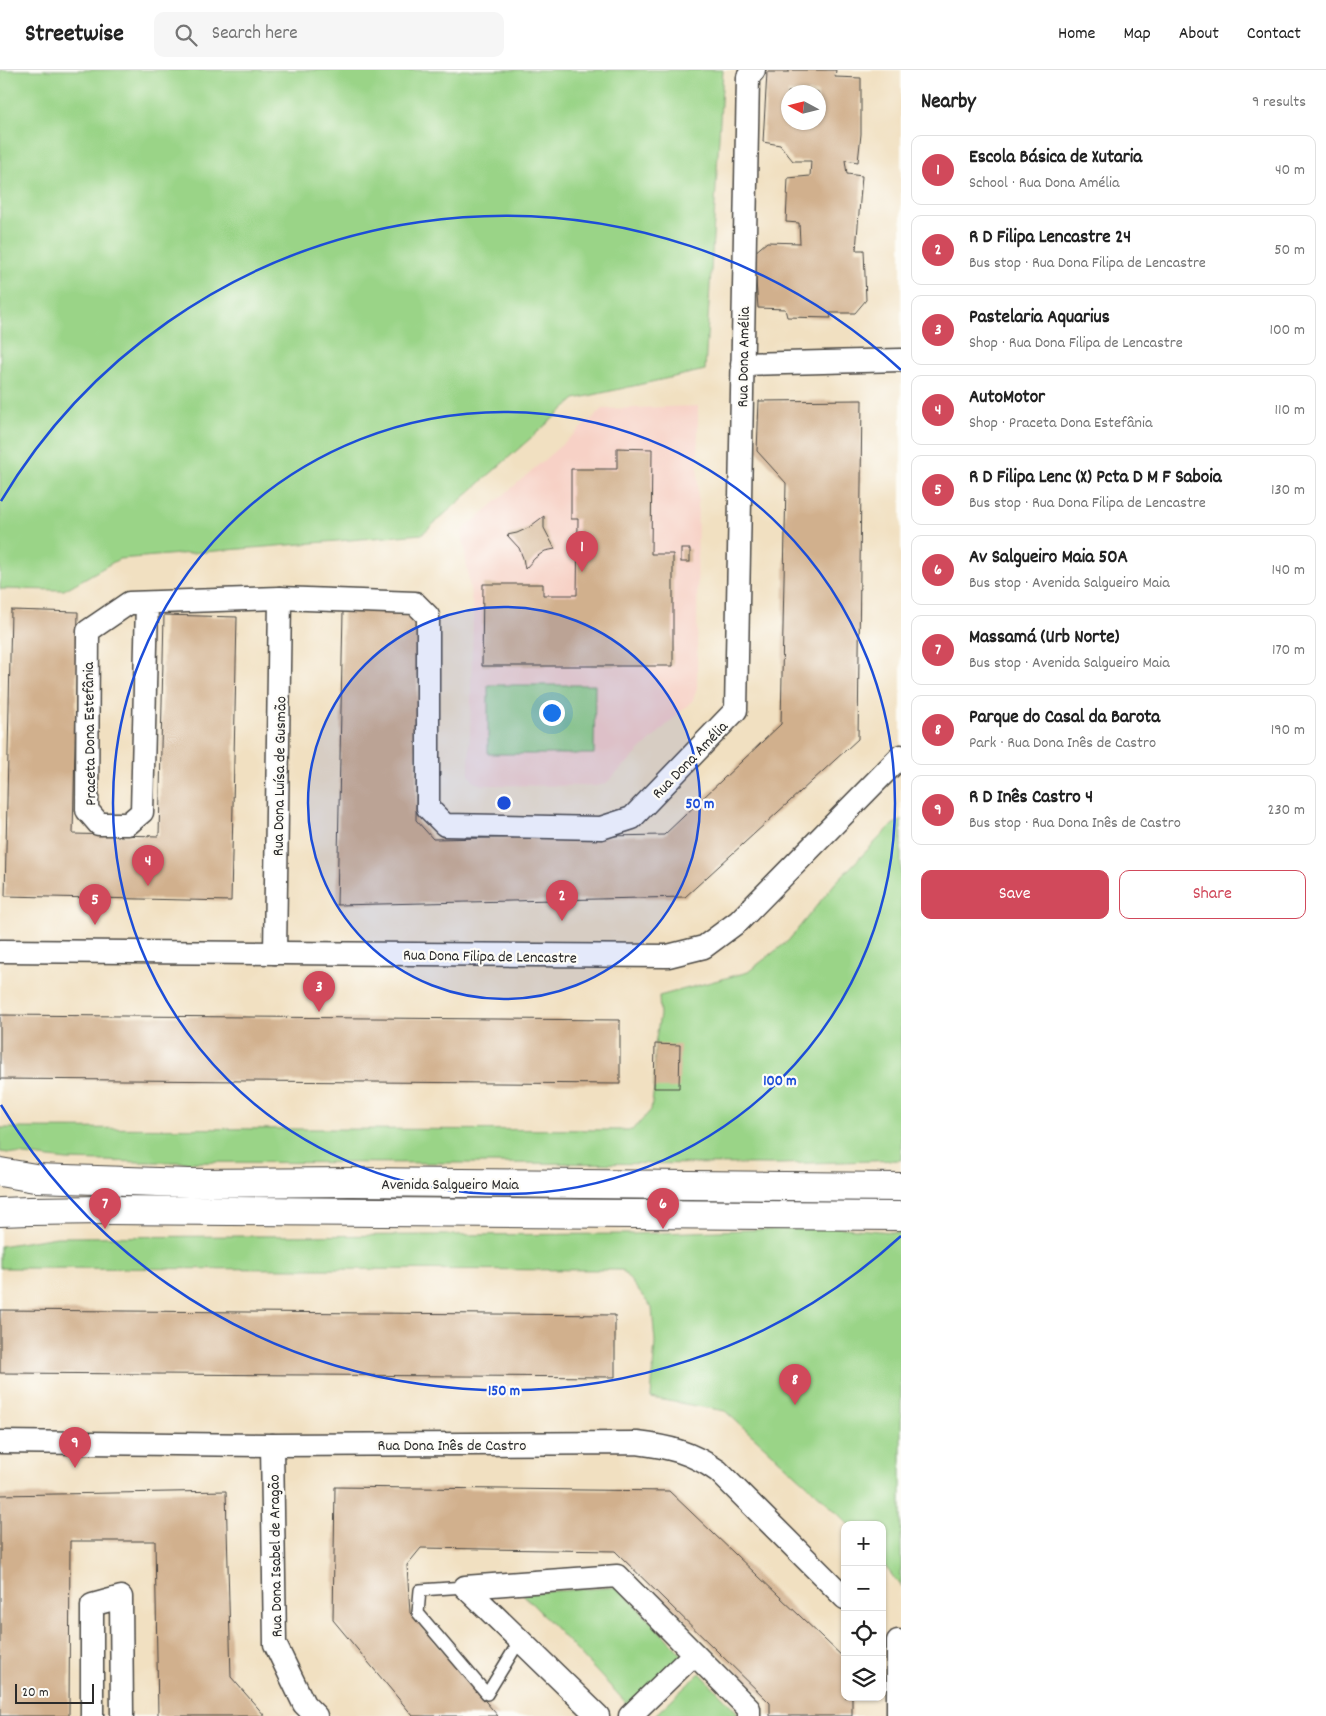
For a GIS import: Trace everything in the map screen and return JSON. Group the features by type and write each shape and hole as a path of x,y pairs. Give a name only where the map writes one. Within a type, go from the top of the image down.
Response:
{"street":[{"name":"Rua Dona Amélia","path":"280,598 416,603 428,616 428,808 445,825 601,828 632,818 736,710 742,364 751,74"},
{"path":"742,364 901,360"},
{"name":"Praceta Dona Estefânia","path":"147,603 142,812 128,824 99,824 87,810 88,631 129,603 280,598"},
{"name":"Rua Dona Luísa de Gusmão","path":"275,953 280,598"},
{"name":"Rua Dona Filipa de Lencastre","path":"0,951 668,956 704,946 739,921 901,756"},
{"name":"Avenida Salgueiro Maia","path":"0,1172 35,1178 189,1182 579,1183 901,1187"},
{"name":"Avenida Salgueiro Maia","path":"0,1212 105,1210 901,1216"},
{"name":"Rua Dona Inês de Castro","path":"0,1442 272,1445 637,1443 670,1448 701,1459 718,1471 841,1594"},
{"name":"Rua Dona Isabel de Aragão","path":"272,1445 275,1644 304,1704 316,1716"},
{"path":"466,1587 617,1576 748,1710 748,1716"},
{"path":"466,1587 598,1716"},
{"path":"92,1716 92,1605 121,1597 122,1716"},
{"path":"894,1638 898,1716"},
{"path":"630,1716 694,1654"}],"lane":[{"path":"466,1587 420,1590 418,1613 487,1694 520,1640"}],"shaded area":[{"path":"698,406 697,688 693,700 605,784 594,786 484,785 474,782 469,774 473,612 462,531 603,409"}],"green space":[{"path":"0,70 723,70 705,370 575,399 422,534 119,559 64,590 0,589"},
{"path":"488,685 595,685 594,754 488,754"},
{"path":"901,820 901,1160 780,1164 141,1162 67,1160 0,1152 0,1128 633,1130 651,1110 654,1088 655,1044 660,1015 659,996 748,972 788,941 836,882 892,825"},
{"path":"834,1227 901,1233 901,1587 886,1567 886,1521 845,1521 725,1411 651,1398 655,1342 652,1308 622,1270 0,1268 0,1246 57,1237 633,1234"},
{"path":"618,1587 687,1660 634,1711 522,1593"},
{"path":"700,1673 737,1712 737,1716 654,1716"}],"building":[{"path":"836,70 835,77 861,78 861,134 858,162 845,160 847,174 862,176 856,250 864,250 866,300 855,313 830,313 831,318 787,317 785,309 758,308 754,253 767,242 800,243 799,223 786,222 788,178 810,176 811,161 793,161 780,145 763,142 767,72"},
{"path":"862,400 858,739 685,897 337,905 343,611 418,611 416,820 433,839 664,835 781,724 786,483 757,451 759,401"},
{"path":"617,448 652,449 651,554 673,554 673,666 482,666 483,584 543,584 543,595 577,595 578,519 571,519 571,469 617,469"},
{"path":"544,516 544,528 555,549 545,551 525,569 519,548 507,535 528,528"},
{"path":"681,549 690,549 690,562 681,562"},
{"path":"11,610 78,612 73,834 159,836 164,615 237,617 231,901 5,896"},
{"path":"0,1015 620,1020 620,1084 0,1079"},
{"path":"655,1044 680,1045 679,1088 654,1088"},
{"path":"0,1310 615,1315 615,1377 0,1373"},
{"path":"335,1487 669,1491 841,1655 841,1701 852,1701 852,1716 770,1716 770,1703 615,1551 421,1548 407,1565 410,1613 498,1716 413,1716 333,1620"},
{"path":"226,1491 231,1677 265,1716 158,1716 155,1541 70,1541 69,1716 0,1716 0,1495"}],"place":[{"name":"Escola Básica de Xutaria","path":"582,572"},
{"name":"AutoMotor","path":"148,886"},
{"name":"R D Filipa Lencastre 24","path":"562,921"},
{"name":"R D Filipa Lenc (X) Pcta D M F Saboia","path":"95,925"},
{"name":"Pastelaria Aquarius","path":"319,1012"},
{"name":"Massamá (Urb Norte)","path":"105,1229"},
{"name":"Av Salgueiro Maia 50A","path":"663,1229"},
{"name":"Parque do Casal da Barota","path":"795,1405"},
{"name":"R D Inês Castro 4","path":"75,1468"}]}
